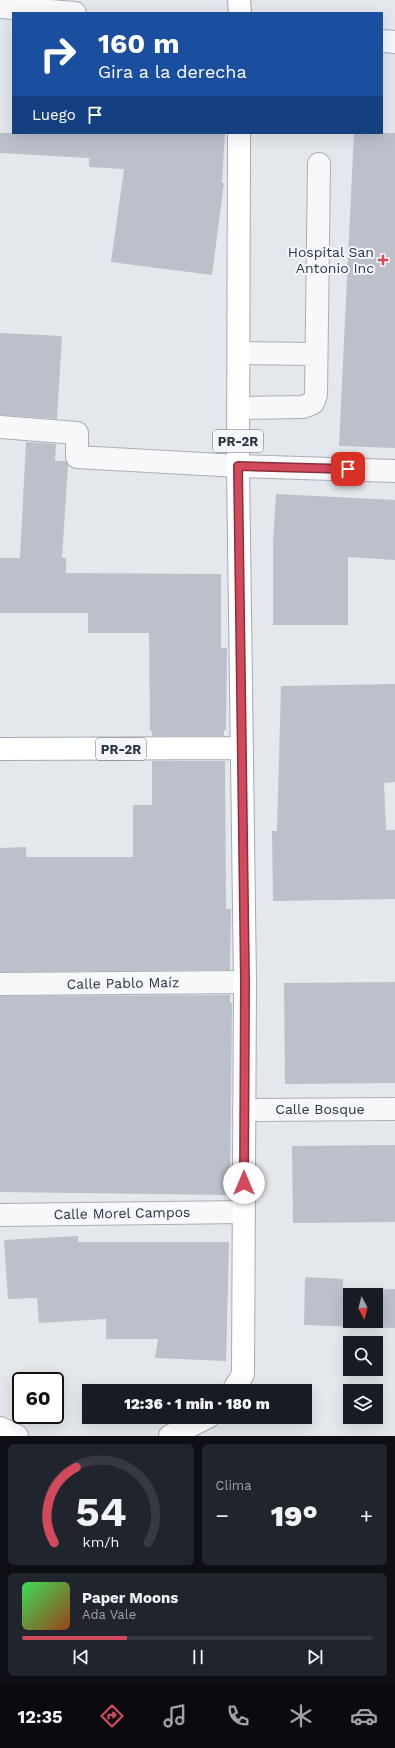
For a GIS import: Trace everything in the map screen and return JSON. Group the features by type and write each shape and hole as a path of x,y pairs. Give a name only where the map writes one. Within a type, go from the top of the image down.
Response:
{"main road":[{"path":"240,0 240,12"},
{"name":"PR-2R","path":"237,1384 243,1374 245,982 238,466 239,134"},
{"name":"PR-2R","path":"0,749 242,748"},
{"path":"170,1436 194,1424"},
{"path":"199,1436 210,1424"},
{"path":"0,1428 17,1436"}],"street":[{"path":"0,7 62,12"},
{"path":"383,41 395,42"},
{"path":"238,408 303,407 313,403 316,395 318,164"},
{"path":"239,353 316,354"},
{"path":"0,427 76,433 77,457 238,466 395,471"},
{"name":"Calle Pablo Maíz","path":"0,984 245,982"},
{"name":"Calle Bosque","path":"244,1110 395,1109"},
{"name":"Calle Morel Campos","path":"0,1215 244,1212"}],"building":[{"path":"0,133 225,134 222,183 224,183 212,275 111,262 124,169 89,167 89,158 0,153"},
{"path":"395,133 395,448 339,446 354,134"},
{"path":"0,333 62,336 57,419 0,415"},
{"path":"26,442 56,444 55,461 66,461 68,465 62,558 66,558 66,573 221,574 221,648 227,648 226,730 224,730 224,736 152,736 152,731 150,731 149,633 88,633 88,613 0,613 0,558 20,558"},
{"path":"276,494 395,500 395,560 348,557 348,625 273,625 273,544"},
{"path":"395,684 395,782 384,783 386,830 395,830 395,899 273,901 272,831 277,831 281,686"},
{"path":"152,761 225,761 226,909 231,909 230,970 0,972 0,848 26,847 26,857 133,857 133,805 152,805"},
{"path":"395,982 395,1083 285,1084 284,983"},
{"path":"230,995 230,1003 232,1003 230,1195 0,1192 0,996"},
{"path":"395,1145 395,1222 293,1223 292,1146"},
{"path":"78,1236 78,1242 229,1242 226,1361 155,1358 158,1339 106,1339 106,1319 39,1323 37,1298 8,1299 4,1240"},
{"path":"305,1277 343,1279 343,1326 304,1325"},
{"path":"383,1289 395,1289 395,1328 383,1328"}],"place":[{"name":"Hospital San Antonio Inc","path":"383,260"}],"route":[{"path":"244,1183 245,982 238,466 348,469"}]}
